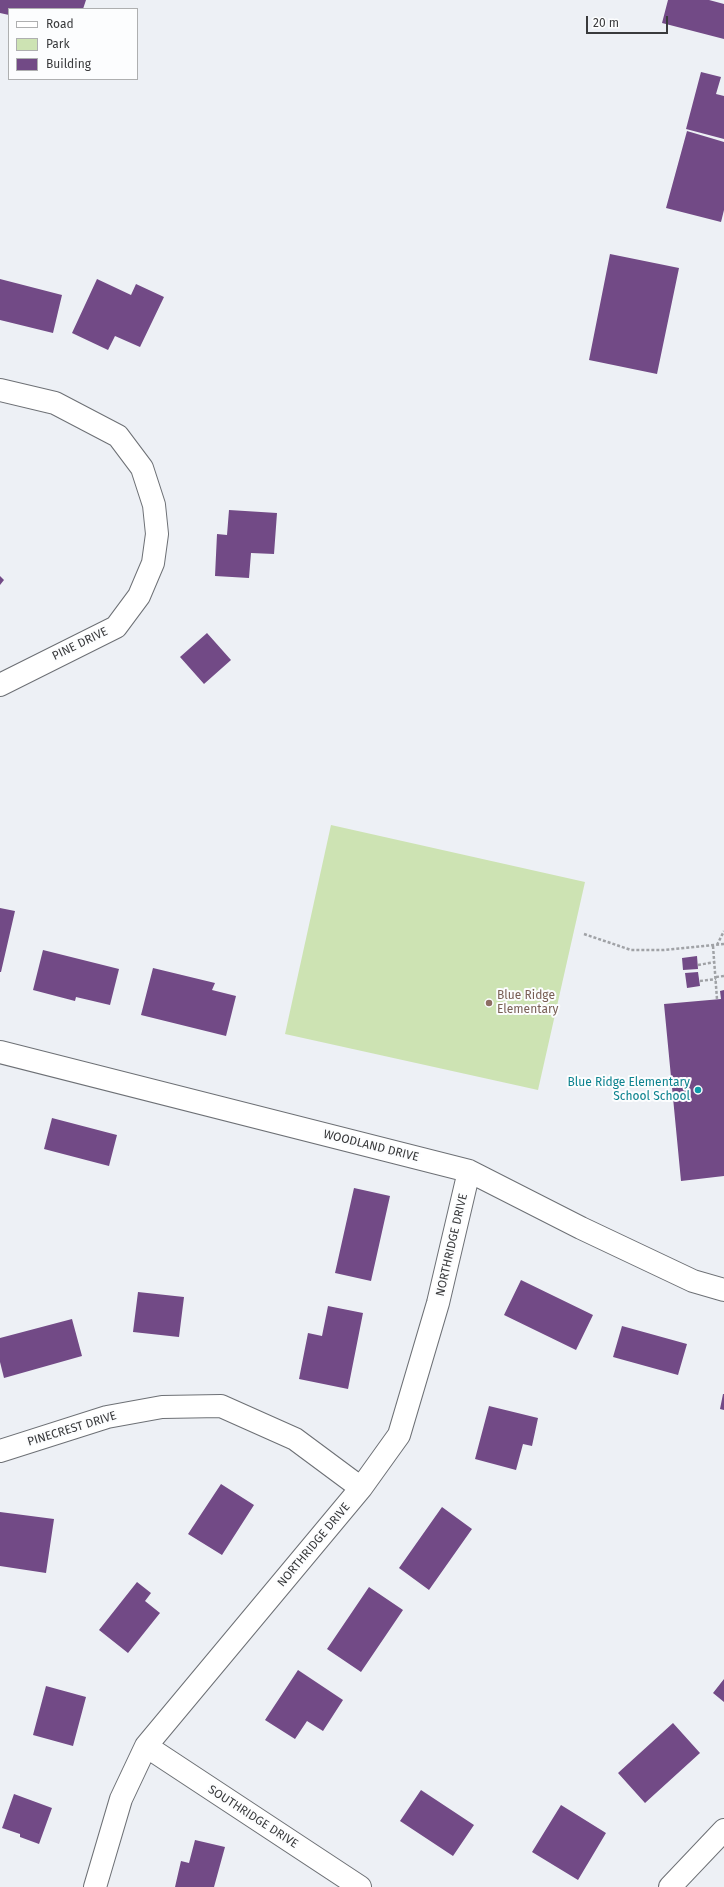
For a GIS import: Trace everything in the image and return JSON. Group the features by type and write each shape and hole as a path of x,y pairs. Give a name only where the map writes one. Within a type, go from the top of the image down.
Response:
{"street":[{"name":"PINE DRIVE","path":"0,390 55,403 118,436 142,468 154,505 157,534 153,563 139,596 116,627 0,685"},
{"name":"WOODLAND DRIVE","path":"0,1052 469,1171 582,1228 693,1280 724,1290"},
{"name":"NORTHRIDGE DRIVE","path":"95,1887 121,1799 146,1746 361,1488 399,1435 438,1303 469,1171"},
{"name":"PINECREST DRIVE","path":"0,1451 107,1417 162,1407 221,1406 296,1439 361,1488"},
{"name":"SOUTHRIDGE DRIVE","path":"146,1746 360,1887"},
{"path":"670,1887 724,1830"}],"path":[{"path":"717,945 724,931"},
{"path":"584,934 631,950 664,950 724,944"},
{"path":"713,946 717,999"},
{"path":"698,965 715,962"},
{"path":"700,981 724,976"}],"green space":[{"path":"331,825 585,882 538,1090 285,1034"}],"building":[{"path":"0,0 86,0 83,8 8,8 8,15 0,13"},
{"path":"668,0 709,0 724,4 724,39 662,23"},
{"path":"701,72 721,77 716,94 724,96 724,139 686,129"},
{"path":"687,131 724,142 724,210 721,222 666,208"},
{"path":"610,254 679,268 657,374 589,360"},
{"path":"0,279 62,295 53,333 0,320"},
{"path":"97,279 131,295 136,284 164,297 140,347 115,336 108,350 72,333"},
{"path":"229,510 277,513 274,554 251,553 249,578 215,576 217,534 227,535"},
{"path":"0,576 4,580 0,585"},
{"path":"207,633 231,660 204,684 180,657"},
{"path":"0,908 15,911 1,972 0,972"},
{"path":"43,950 119,969 110,1005 76,997 75,1001 33,990"},
{"path":"697,956 698,969 683,970 682,958"},
{"path":"153,968 215,983 212,990 236,996 226,1036 141,1015"},
{"path":"698,972 700,986 687,988 685,973"},
{"name":"Blue Ridge Elementary School School","path":"724,990 724,1176 681,1181 664,1004 721,999 720,991"},
{"path":"52,1118 117,1135 109,1166 44,1149"},
{"path":"354,1188 390,1196 371,1281 335,1273"},
{"path":"521,1280 593,1315 576,1350 504,1315"},
{"path":"138,1292 184,1297 179,1337 133,1332"},
{"path":"328,1306 363,1313 348,1389 299,1379 308,1333 322,1336"},
{"path":"72,1319 82,1356 4,1378 0,1362 0,1338"},
{"path":"622,1326 687,1344 678,1375 613,1357"},
{"path":"724,1394 724,1410 720,1409"},
{"path":"489,1406 538,1418 532,1446 523,1444 516,1470 475,1459"},
{"path":"221,1484 254,1505 222,1555 188,1534"},
{"path":"442,1507 472,1529 429,1590 399,1568"},
{"path":"0,1512 54,1519 46,1573 0,1566"},
{"path":"137,1582 151,1593 145,1601 160,1613 128,1653 99,1630"},
{"path":"369,1587 403,1610 361,1672 327,1649"},
{"path":"298,1670 343,1700 323,1731 307,1721 295,1739 265,1720"},
{"path":"724,1679 724,1702 713,1693"},
{"path":"46,1686 86,1697 73,1746 33,1735"},
{"path":"673,1723 700,1753 645,1803 618,1773"},
{"path":"421,1790 474,1825 453,1856 400,1821"},
{"path":"14,1794 52,1808 39,1844 20,1837 20,1834 2,1828"},
{"path":"561,1805 606,1833 578,1880 532,1852"},
{"path":"195,1840 225,1847 214,1887 175,1887 181,1861 189,1863"}],"place":[{"name":"Blue Ridge Elementary","path":"489,1003"},
{"name":"Blue Ridge Elementary School School","path":"698,1090"}]}
